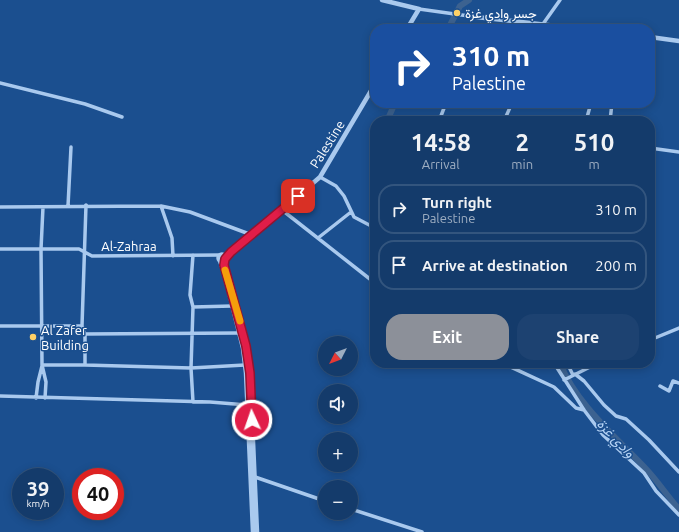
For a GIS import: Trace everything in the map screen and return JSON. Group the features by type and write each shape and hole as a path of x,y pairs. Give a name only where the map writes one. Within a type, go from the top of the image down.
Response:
{"street":[{"path":"382,0 419,9 526,24"},
{"path":"542,24 560,0"},
{"path":"410,24 419,9"},
{"path":"655,38 679,40"},
{"path":"0,83 85,104 122,117"},
{"name":"Palestine","path":"222,258 252,235 320,177 370,92"},
{"path":"68,206 72,147"},
{"path":"655,149 679,152"},
{"path":"320,177 336,186 344,196 354,217 370,225"},
{"path":"36,398 42,365 41,249 43,206"},
{"path":"86,206 82,326 85,334 86,365"},
{"path":"161,206 172,238 173,256"},
{"path":"0,207 161,206 190,212 252,235"},
{"path":"282,210 370,279"},
{"path":"318,238 351,212"},
{"name":"Al-Zahraa","path":"0,249 79,249 92,256 193,255 222,258"},
{"path":"193,255 190,295 193,307 191,368 193,402"},
{"path":"222,258 245,365 253,532"},
{"path":"222,258 239,317 250,373 257,532"},
{"path":"193,307 232,306"},
{"path":"0,326 82,326"},
{"path":"655,338 679,328"},
{"path":"85,334 239,333"},
{"path":"42,365 191,368 245,365"},
{"path":"42,365 46,382 45,398"},
{"path":"513,368 554,387 576,408 584,410"},
{"path":"560,368 570,377 584,381 604,406 616,416 626,419 649,440 657,451 679,472"},
{"path":"568,368 570,377 584,410 615,447 644,473 660,496 679,515"},
{"path":"570,377 588,368"},
{"path":"660,386 668,391 673,381 679,383"},
{"path":"0,396 247,405"},
{"path":"255,477 318,499"},
{"path":"358,511 422,532"}],"waterway":[{"name":"وادي غزة","path":"451,24 460,6 469,0"},
{"name":"وادي غزة","path":"389,116 393,108"},
{"name":"وادي غزة","path":"562,368 576,393 587,407 611,434 648,471 679,509"}],"slow traffic":[{"path":"225,270 240,321"}],"place":[{"name":"جسر وادي غزة","path":"457,13"},
{"name":"Al Zafer Building","path":"33,337"}],"route":[{"path":"252,420 250,373 246,346 224,267 225,259 231,252 298,196"}]}
